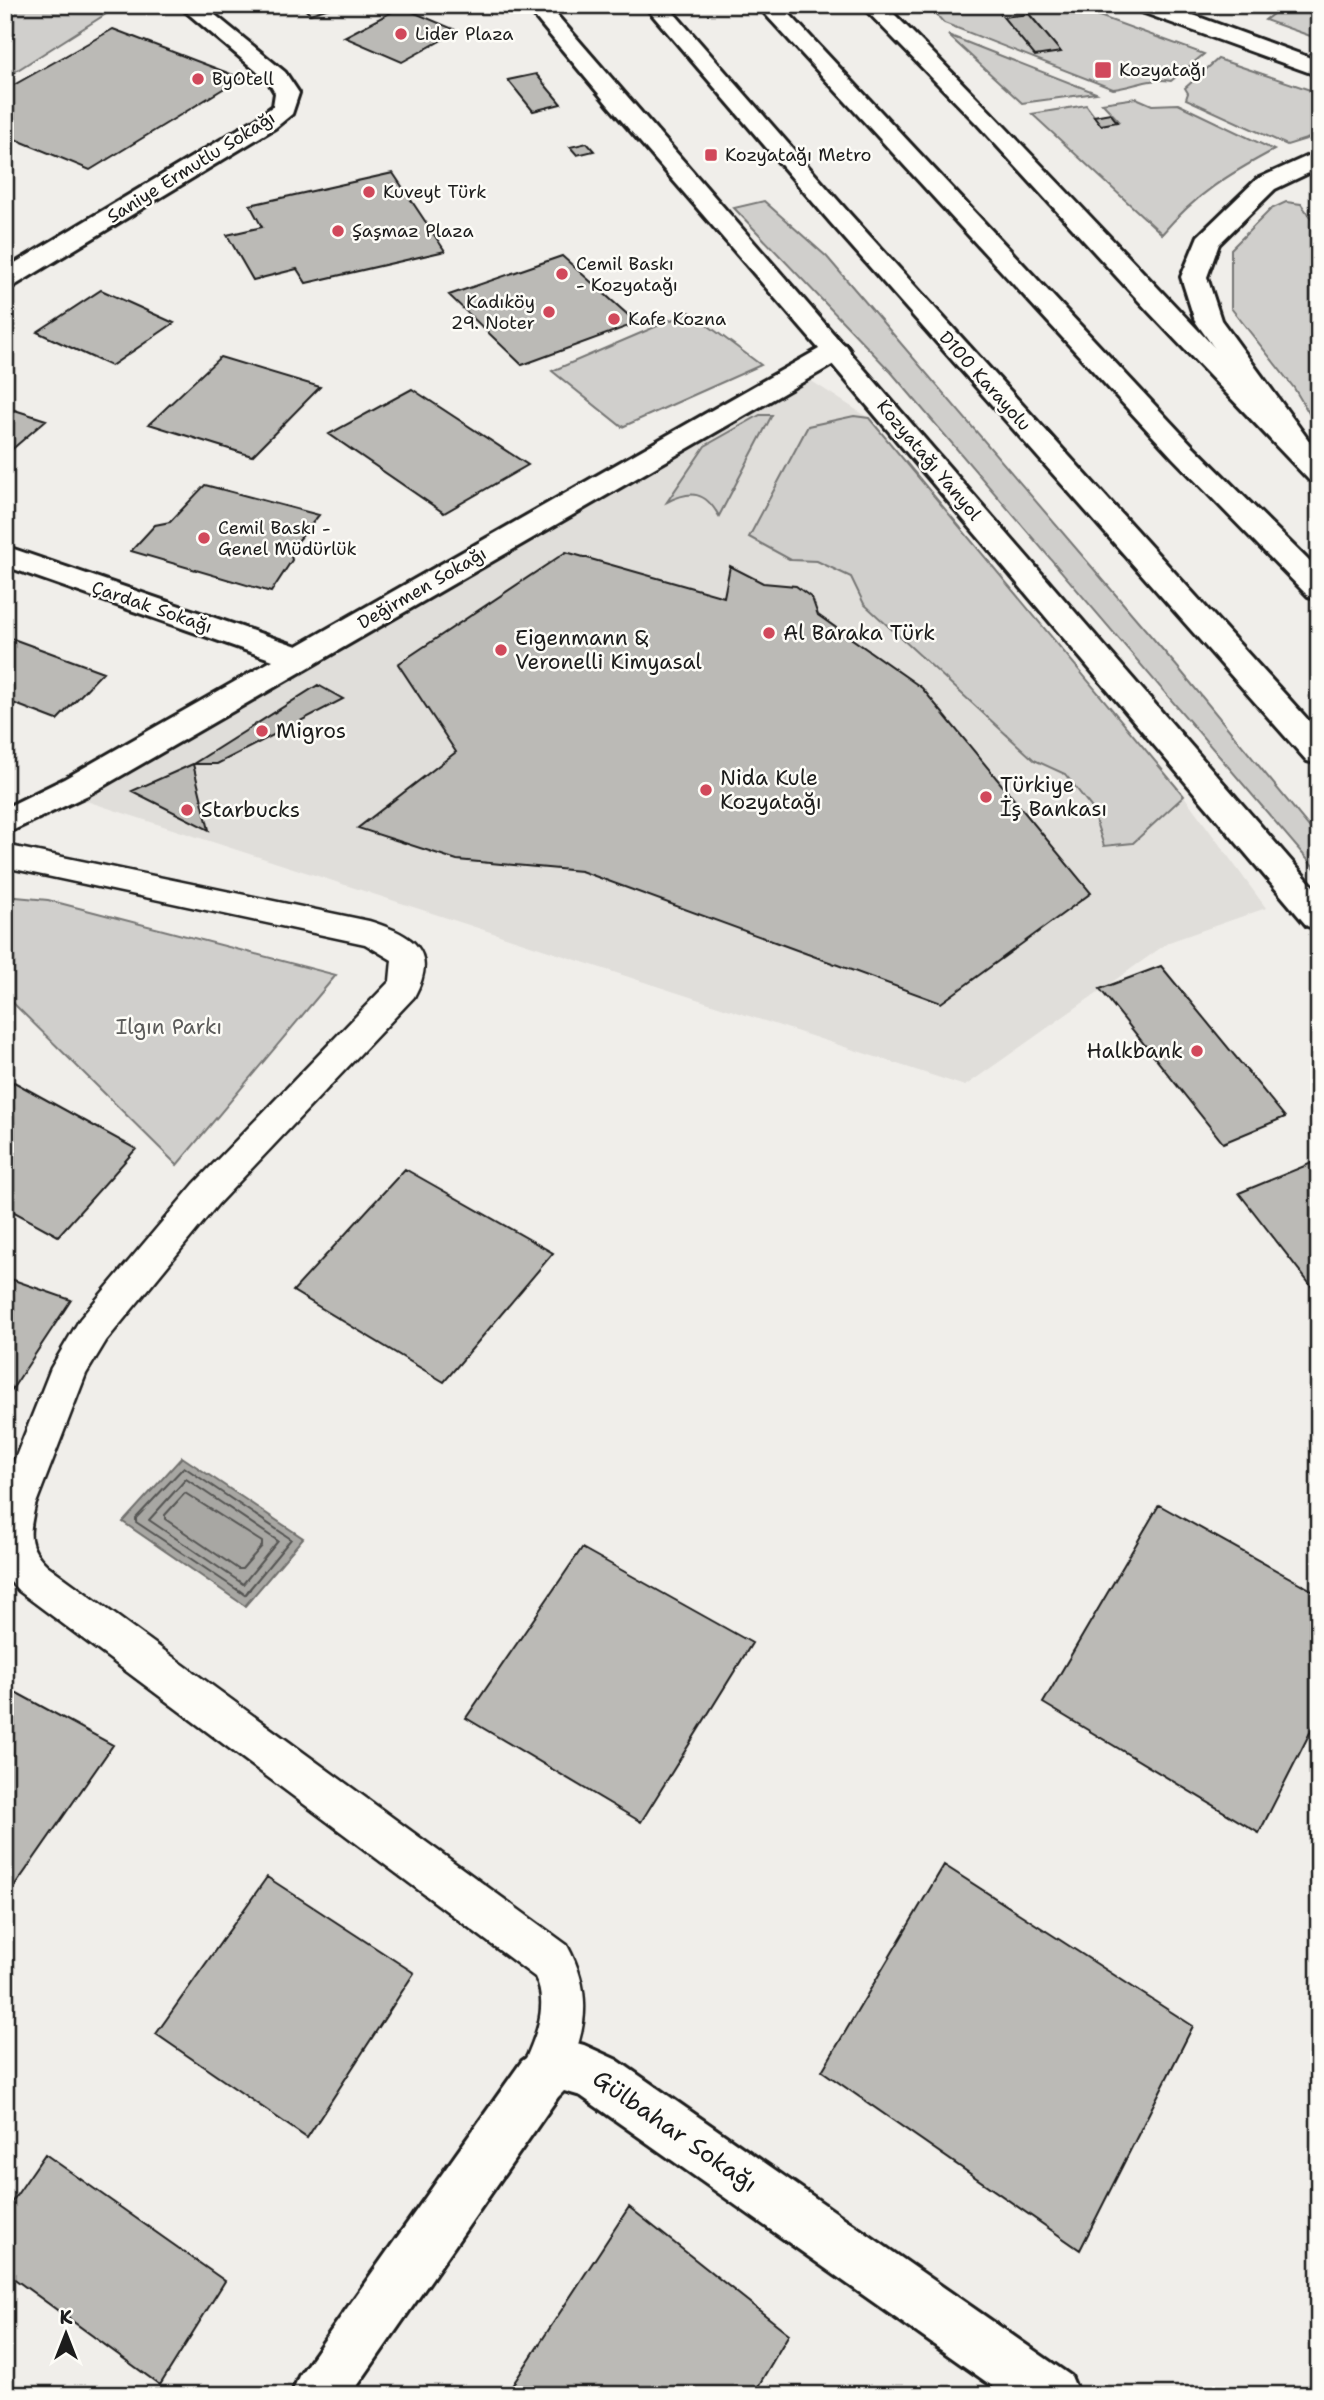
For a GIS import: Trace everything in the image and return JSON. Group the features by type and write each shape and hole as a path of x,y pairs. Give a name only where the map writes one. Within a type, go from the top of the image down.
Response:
{"main road":[{"name":"Saniye Ermutlu Sokağı","path":"5,280 266,123 284,109 287,93 277,77 189,5"},
{"name":"Kozyatağı Yanyol","path":"536,5 836,351 1319,917"},
{"name":"D100 Karayolu","path":"655,5 839,217 1319,753"},
{"path":"768,5 1174,442 1319,589"},
{"path":"872,5 987,120 1157,305 1319,474"},
{"path":"1144,5 1318,69"},
{"path":"1319,158 1266,184 1207,241 1194,277 1208,321 1319,474"},
{"name":"Değirmen Sokağı","path":"5,822 68,792 836,351"},
{"name":"Çardak Sokağı","path":"5,555 299,658"},
{"name":"Gülbahar Sokağı","path":"540,2079 549,2071 564,2065 578,2067 599,2078 1052,2395"},
{"path":"318,2395 540,2079"}],"lane":[{"path":"5,856 354,930 395,943 410,964 408,981 396,997 206,1194 93,1330 70,1368 16,1506 11,1527 11,1546 20,1566 33,1578 551,1961 561,1982 562,2010 557,2041 540,2079"}],"shaded area":[{"path":"799,373 869,418 1184,796 1266,908 1169,942 965,1086 74,797"}],"green space":[{"path":"5,5 120,5 5,78"},
{"path":"995,5 1003,17 1060,51 1022,5 1069,5 1204,54 1171,81 1149,81 1113,89 944,23 933,11"},
{"path":"1285,5 1319,5 1319,39 1265,20"},
{"path":"948,35 1096,93 1022,103"},
{"path":"1218,59 1319,93 1319,135 1287,145 1186,99 1188,93 1185,88"},
{"path":"1136,98 1152,105 1178,104 1274,150 1214,186 1174,220 1162,234 1032,114 1086,105 1101,125 1119,121 1102,103"},
{"path":"764,201 827,257 1180,670 1319,839 1319,873 891,372 734,208"},
{"path":"1286,202 1301,204 1319,230 1319,268 1312,269 1319,278 1319,419 1310,415 1294,388 1231,308 1231,249 1271,209"},
{"path":"690,312 761,365 622,427 552,371"},
{"path":"760,415 772,415 719,516 703,497 697,495 683,496 667,502 705,446"},
{"path":"854,416 869,418 1184,796 1133,843 1104,846 1091,807 1065,774 1034,760 864,604 851,577 817,561 791,560 749,537 808,426"},
{"name":"Ilgın Parkı","path":"5,896 48,900 336,975 177,1165 5,995"}],"water":[{"path":"182,1457 303,1538 245,1606 123,1522"}],"building":[{"path":"300,5 340,5 310,14"},
{"name":"Lider Plaza","path":"401,7 458,31 402,62 344,37"},
{"path":"1029,14 1061,52 1035,56 1003,17"},
{"path":"113,29 241,78 90,170 5,135 5,90"},
{"path":"536,74 561,104 533,111 508,80"},
{"path":"1110,113 1117,122 1101,125 1094,116"},
{"path":"587,143 594,151 577,155 570,147"},
{"name":"Şaşmaz Plaza","path":"393,173 445,251 306,283 297,269 253,280 227,235 262,227 250,205"},
{"path":"562,256 637,323 522,365 449,295"},
{"path":"101,290 174,323 111,366 37,332"},
{"path":"220,357 320,387 252,456 149,424"},
{"path":"412,389 528,465 444,513 329,434"},
{"path":"5,407 46,420 9,452 9,460 5,464"},
{"path":"205,485 319,515 290,551 292,560 271,592 131,551 155,525 170,522"},
{"name":"Nida Kule Kozyatağı","path":"566,552 724,597 730,566 763,583 796,586 812,598 818,615 922,688 1091,893 941,1003 581,871 457,860 358,828 456,752 398,664"},
{"path":"5,636 103,672 57,720 5,700"},
{"name":"Migros","path":"318,685 343,699 217,764 193,764"},
{"name":"Starbucks","path":"193,764 209,830 132,791"},
{"path":"1161,966 1285,1117 1223,1143 1100,989"},
{"path":"14,1082 136,1149 58,1236 5,1207 5,1091"},
{"path":"1319,1160 1319,1296 1239,1193"},
{"path":"405,1169 553,1253 444,1382 293,1291"},
{"path":"5,1277 71,1300 5,1400"},
{"path":"1159,1505 1319,1594 1319,1715 1259,1833 1043,1703"},
{"path":"582,1548 752,1643 641,1822 466,1718"},
{"path":"17,1693 113,1745 5,1900 5,1710"},
{"path":"944,1865 1193,2026 1080,2250 822,2071"},
{"path":"267,1877 414,1973 307,2138 156,2034"},
{"path":"45,2154 225,2281 160,2385 5,2272 5,2212"},
{"path":"629,2207 789,2334 753,2395 506,2395"}],"place":[{"name":"Lider Plaza","path":"401,34"},
{"name":"Kozyatağı","path":"1103,70"},
{"name":"ByOtell","path":"198,79"},
{"name":"Kozyatağı Metro","path":"711,155"},
{"name":"Kuveyt Türk","path":"369,192"},
{"name":"Şaşmaz Plaza","path":"338,231"},
{"name":"Cemil Baskı - Kozyatağı","path":"562,274"},
{"name":"Kadıköy 29. Noter","path":"549,312"},
{"name":"Kafe Kozna","path":"614,319"},
{"name":"Cemil Baskı - Genel Müdürlük","path":"204,538"},
{"name":"Al Baraka Türk","path":"769,633"},
{"name":"Eigenmann & Veronelli Kimyasal","path":"501,650"},
{"name":"Migros","path":"262,731"},
{"name":"Nida Kule Kozyatağı","path":"706,790"},
{"name":"Türkiye İş Bankası","path":"986,797"},
{"name":"Starbucks","path":"187,810"},
{"name":"Halkbank","path":"1197,1051"}]}
